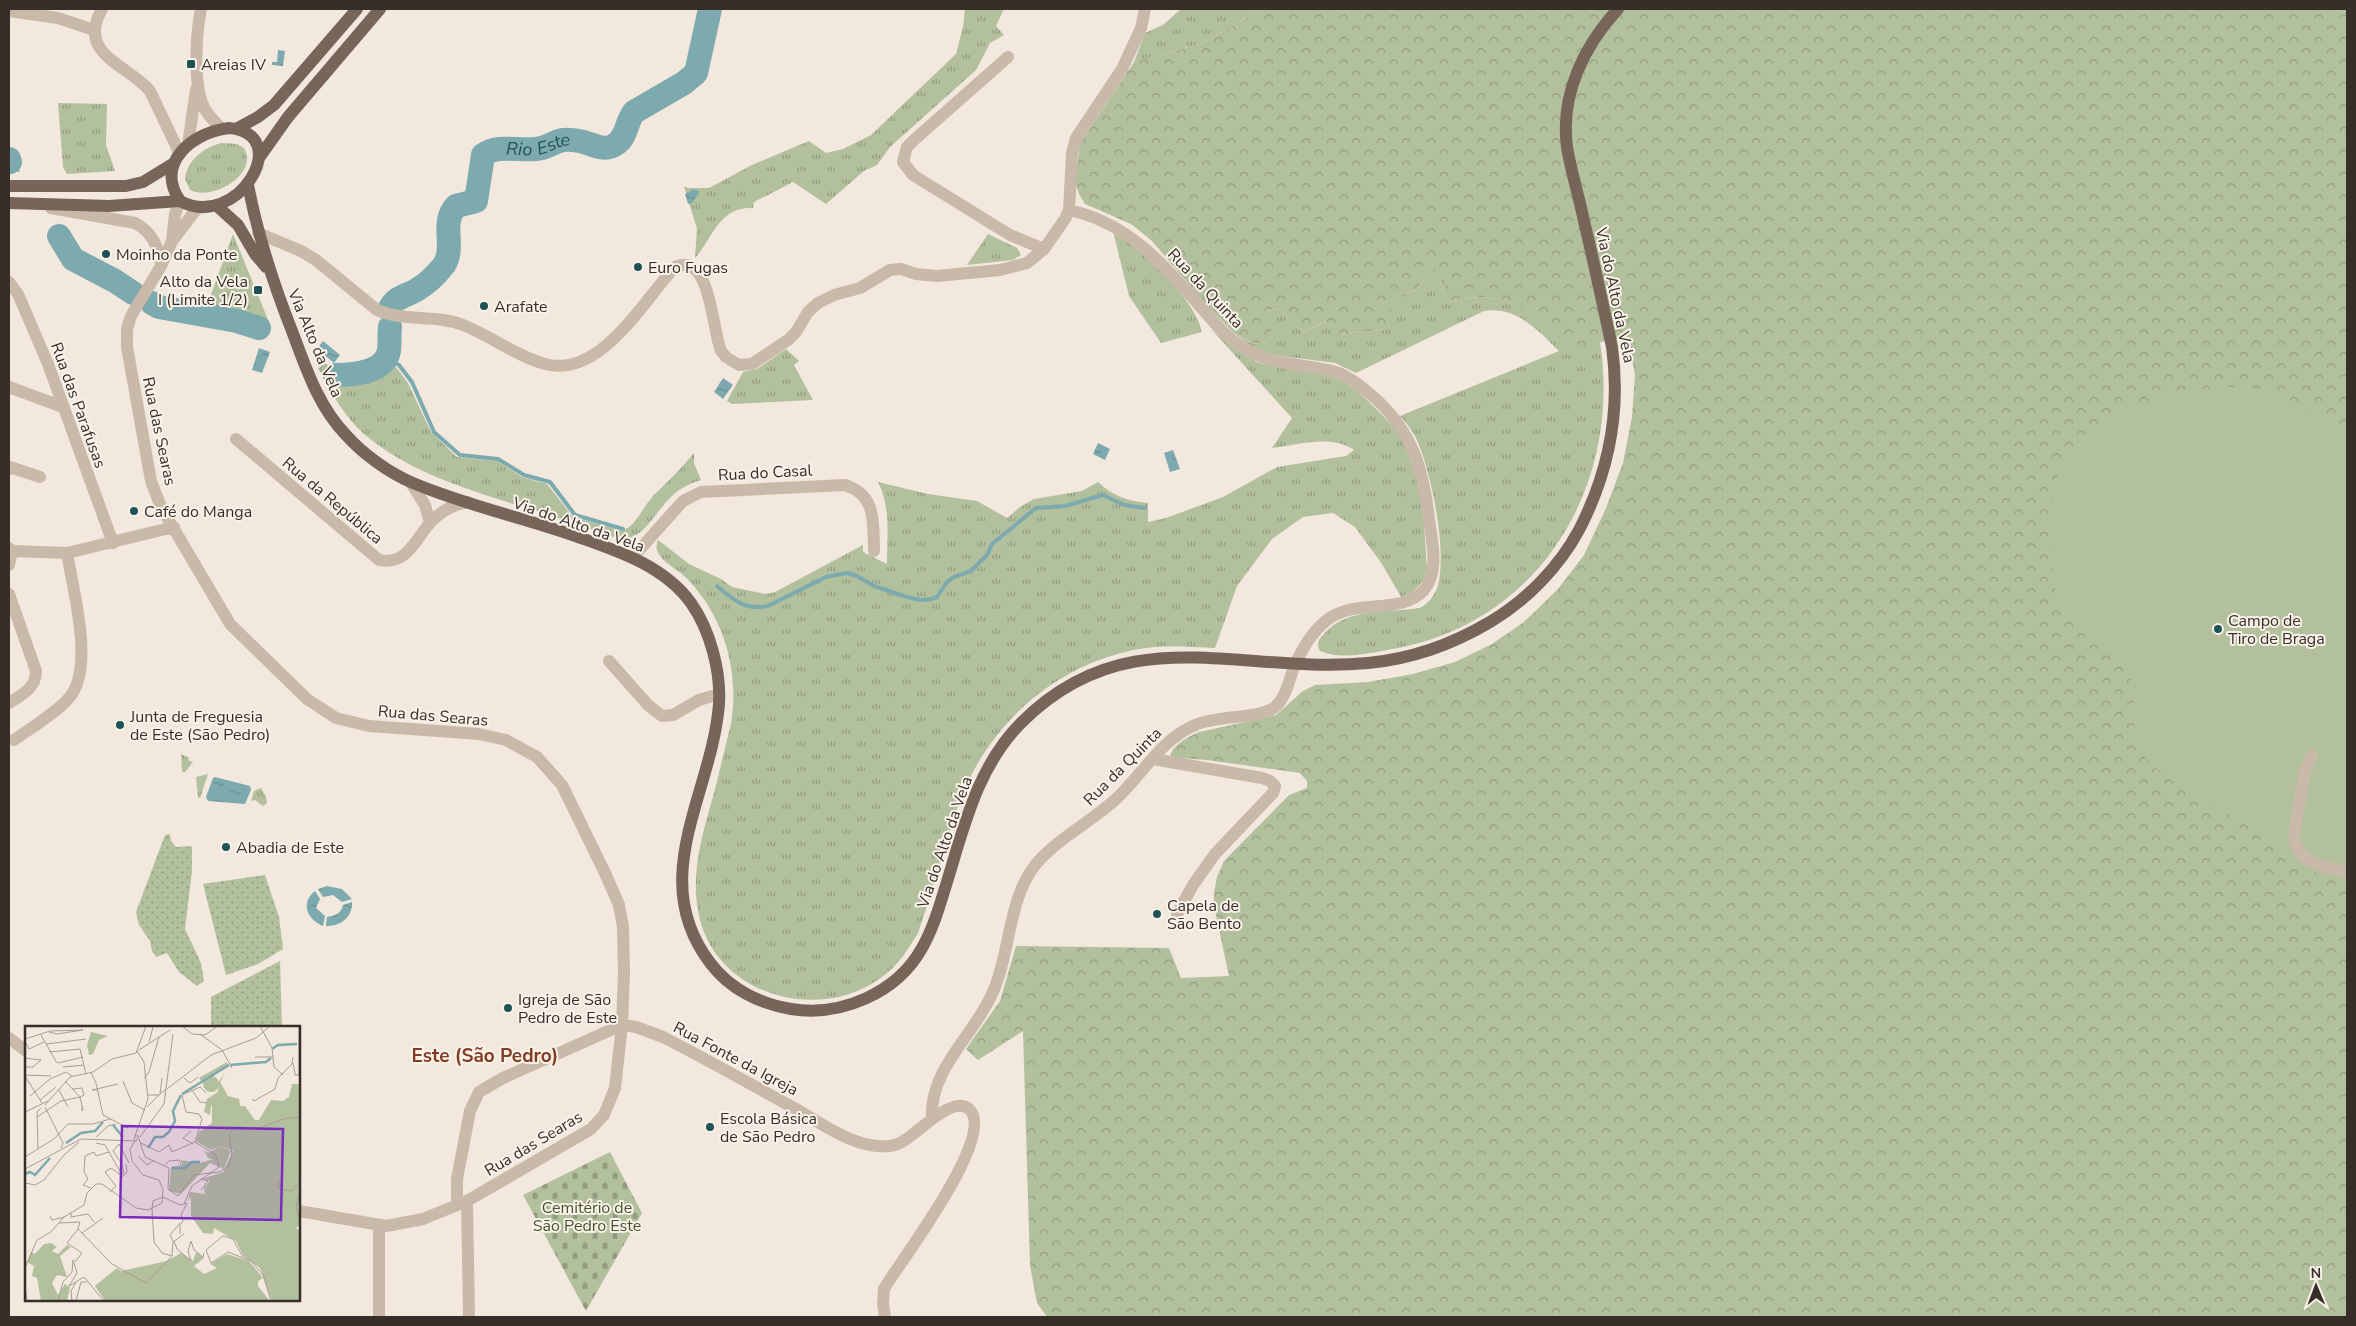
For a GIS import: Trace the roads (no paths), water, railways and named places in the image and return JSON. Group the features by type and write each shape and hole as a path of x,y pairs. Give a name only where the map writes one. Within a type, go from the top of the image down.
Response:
{"main road":[{"path":"9,186 126,186 143,182 202,136 222,129 236,129 258,117 274,105 357,9"},
{"path":"9,203 109,206 180,201 198,206 216,205 233,196 254,178 259,158 288,117 380,9"},
{"name":"Via do Alto da Vela","path":"468,502 565,532 633,557 672,582 692,603 709,636 717,673 719,694 713,737 685,843 681,880 686,914 698,946 724,980 753,998 794,1009 823,1010 851,1005 881,991 906,971 918,956 936,915 961,835 986,770 999,748 1014,729 1054,695 1092,674 1115,665 1137,660 1212,658 1352,664 1390,660 1429,651 1478,630 1509,611 1540,582 1574,538 1591,504 1609,454 1615,417 1615,372 1604,310 1570,162 1567,128 1572,85 1581,62 1600,30 1618,9"},
{"path":"236,129 254,141 259,158"},
{"path":"180,201 172,183 181,154"},
{"name":"Via Alto da Vela","path":"248,185 258,233 268,268 318,397 334,421 349,439 388,470 412,482 468,502"},
{"name":"Via Alto da Vela","path":"216,205 238,225 255,254 268,268"},
{"name":"Via Alto da Vela","path":"238,225 258,233"}],"street":[{"path":"102,9 94,30 100,49 104,55 143,83 150,92 181,154"},
{"path":"181,154 198,79 201,9"},
{"path":"258,233 309,255 371,306 384,313 461,324 538,362 565,366 586,360 613,340 663,280 681,265 692,266 702,275 721,351 732,362 745,366 762,359 788,340 808,312 818,303 834,295 860,288 890,270 901,268 916,274 936,276 1000,270 1027,263 1044,249 1069,210 1072,153 1076,138 1122,69 1141,28 1145,9"},
{"path":"9,11 58,18 94,30"},
{"path":"1008,57 907,147 903,162 913,176 1010,235 1044,249"},
{"path":"198,79 203,106 222,129"},
{"name":"Rua das Searas","path":"172,241 175,214 180,201"},
{"path":"29,204 135,223 143,228 153,239 158,248 161,266"},
{"name":"Rua das Searas","path":"198,206 172,241 161,266 131,316 127,329 127,347 151,481 162,507 230,624 320,710 354,724 479,734 506,740 537,757 562,785 606,873 619,905 624,944 622,1026 615,1088 604,1115 592,1129 462,1203 423,1219 404,1224 379,1225 300,1212"},
{"name":"Rua da Quinta","path":"932,1119 931,1106 950,1057 965,1039 993,994 1002,967 1021,888 1027,875 1052,849 1116,799 1153,759 1162,746 1181,732 1199,723 1219,718 1273,709 1286,692 1296,663 1314,633 1336,613 1352,608 1396,604 1419,596 1430,580 1433,566 1426,491 1414,449 1394,416 1350,378 1327,369 1275,362 1249,352 1220,330 1186,290 1139,243 1122,230 1103,220 1069,210"},
{"name":"Rua das Parafusas","path":"9,282 18,294 48,364 112,543"},
{"path":"9,387 63,407"},
{"name":"Rua da República","path":"236,439 379,560 393,561 410,552 430,523 446,509 468,502"},
{"path":"9,469 10,467 40,477"},
{"path":"412,482 425,505 430,523"},
{"name":"Rua do Casal","path":"633,557 683,501 701,492 845,485 860,492 871,505 874,551"},
{"path":"425,505 442,493 446,509"},
{"path":"9,565 10,550 67,553 174,527"},
{"path":"14,740 68,699 76,688 80,675 82,652 67,553"},
{"path":"9,594 36,671 36,678 29,690 9,703"},
{"path":"610,660 648,705 662,716 674,715 699,700 719,694"},
{"path":"2312,756 2306,772 2294,833 2294,843 2298,852 2306,860 2347,872"},
{"path":"1153,759 1262,778 1270,781 1274,786 1274,793 1214,854 1193,885 1177,914"},
{"path":"469,1317 462,1203 457,1179 470,1110 479,1092 503,1078 622,1026"},
{"name":"Rua Fonte da Igreja","path":"622,1026 636,1027 663,1037 829,1128 869,1145 883,1146 902,1142 932,1119 956,1106 963,1106 969,1109 973,1114 970,1147 944,1198 884,1288 883,1304 885,1317"},
{"path":"9,1038 25,1050"},
{"path":"379,1225 379,1317"}],"water":[{"path":"278,50 285,51 283,66 272,65 272,62 277,62"},
{"path":"693,189 699,191 699,193 692,203 688,204 685,194"},
{"path":"323,341 340,355 334,363 317,349"},
{"path":"259,348 270,352 262,373 252,370"},
{"path":"723,378 733,385 723,399 714,392"},
{"path":"1098,443 1110,449 1105,460 1093,454"},
{"path":"1173,450 1180,469 1170,472 1164,453"},
{"path":"215,777 250,786 251,790 245,804 208,801 206,797"},
{"path":"327,886 342,889 352,899 342,902 333,895 323,897 318,889"},
{"path":"315,891 320,899 316,908 325,916 323,926 309,915 307,910 310,896"},
{"path":"352,902 352,907 345,920 336,925 326,926 327,917 338,914 343,905"}],"waterway":[{"name":"Rio Este","path":"390,308 396,301 425,284 444,265 449,251 448,227 451,213 456,206 476,201 483,155 502,149 542,148 564,140 579,141 602,148 611,147 616,144 620,141 634,112 684,83 696,73 710,9"},
{"name":"Rio Este","path":"59,236 73,259 115,281 133,293"},
{"name":"Rio Este","path":"152,303 159,307 237,321 259,328"},
{"name":"Rio Este","path":"335,375 359,373 381,364 389,351 390,327"},
{"path":"386,358 399,365 412,382 434,432 460,455 498,459 524,475 550,482 575,515 623,529"},
{"path":"717,586 746,606 760,607 768,606 826,577 847,573 857,576 874,586 907,597 921,600 931,599 937,597 947,582 954,577 971,571 987,555 992,544 1036,508 1065,506 1103,495 1124,505 1144,508"}],"place":[{"name":"Areias IV","path":"191,64"},
{"name":"Moinho da Ponte","path":"106,254"},
{"name":"Euro Fugas","path":"638,267"},
{"name":"Alto da Vela I (Limite 1/2)","path":"258,290"},
{"name":"Arafate","path":"484,306"},
{"name":"Café do Manga","path":"134,511"},
{"name":"Campo de Tiro de Braga","path":"2218,629"},
{"name":"Junta de Freguesia de Este (São Pedro)","path":"120,725"},
{"name":"Abadia de Este","path":"226,847"},
{"name":"Capela de São Bento","path":"1157,914"},
{"name":"Igreja de São Pedro de Este","path":"508,1008"},
{"name":"Escola Básica de São Pedro","path":"710,1127"}],"district":[{"name":"Este (São Pedro)","path":"485,1055"}],"park label":[{"name":"Cemitério de São Pedro Este","path":"587,1216"}]}
